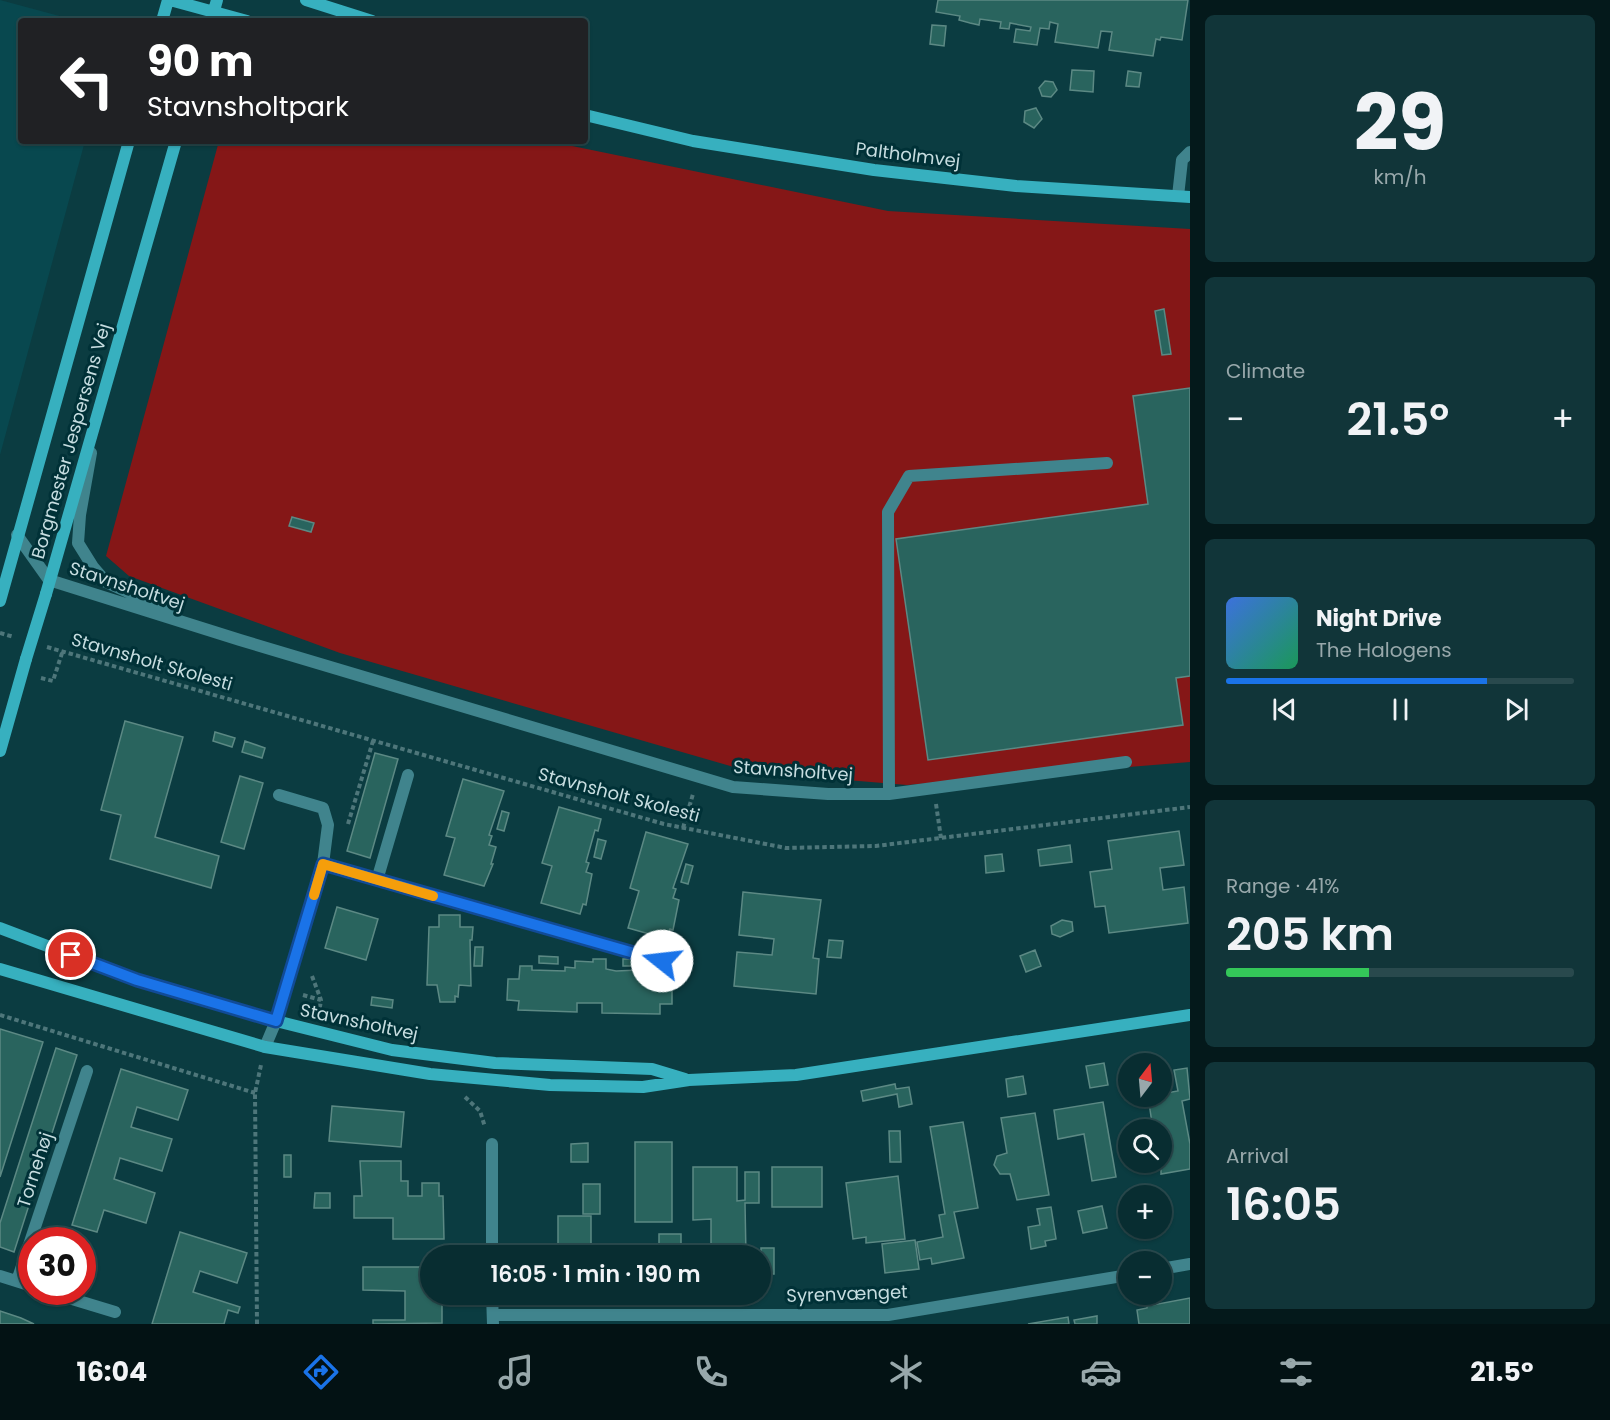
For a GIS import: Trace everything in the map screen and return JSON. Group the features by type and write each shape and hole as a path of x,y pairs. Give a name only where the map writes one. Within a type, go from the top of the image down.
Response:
{"street":[{"path":"163,18 169,0 237,18"},
{"path":"306,0 363,18"},
{"name":"Paltholmvej","path":"588,109 625,124"},
{"name":"Paltholmvej","path":"588,116 693,141 874,170 1016,186 1184,197"},
{"name":"Borgmester Jespersens Vej","path":"0,601 128,144"},
{"name":"Borgmester Jespersens Vej","path":"0,751 175,144"},
{"path":"1184,197 1182,160 1190,152"},
{"name":"Stavnsholtvej","path":"100,406 80,515 78,543 93,567 106,582 213,632"},
{"path":"889,794 888,512 909,476 1107,463"},
{"name":"Stavnsholtvej","path":"17,535 49,580 213,632 733,788 828,794 889,794 1126,762"},
{"path":"378,880 408,775"},
{"path":"265,1047 276,1021 323,864 328,825 323,808 279,795"},
{"path":"323,864 684,967"},
{"name":"Stavnsholtvej","path":"0,928 137,980 276,1021 392,1050 495,1063 652,1069 689,1080"},
{"name":"Stavnsholtvej","path":"0,969 265,1047 430,1074 486,1081 550,1085 643,1086 689,1080 796,1075 1190,1015"},
{"name":"Tornehøj","path":"17,1281 87,1071"},
{"path":"492,1144 492,1245"},
{"path":"1172,1267 1190,1264"},
{"path":"0,1276 17,1281"},
{"name":"Syrenvænget","path":"493,1320 888,1315 1118,1277"},
{"path":"92,1305 115,1312"},
{"path":"492,1305 493,1320"}],"path":[{"name":"Stavnsholt Skolesti","path":"56,649 683,828 786,848 876,846 1190,807"},
{"path":"53,681 63,650"},
{"path":"347,825 373,741"},
{"path":"683,828 698,777"},
{"path":"934,788 941,838"},
{"path":"312,976 321,1000"},
{"path":"0,1015 255,1093"},
{"path":"257,1324 255,1093 265,1047"}],"shaded area":[{"path":"0,0 67,18 18,18 18,144 84,144 0,455"},
{"path":"218,144 563,144 888,211 1190,229 1190,762 907,785 751,772 340,653 129,576 106,556"}],"building":[{"path":"938,0 1188,0 1182,40 1161,37 1160,40 1156,39 1153,56 1109,50 1112,32 1101,31 1098,48 1055,42 1058,24 1050,22 1049,29 1040,28 1037,45 1014,42 1016,29 1030,31 1031,27 1010,23 1009,29 1000,28 1001,22 980,19 979,25 959,20 960,16 936,12"},
{"path":"932,25 946,26 944,46 930,44"},
{"path":"1072,70 1094,71 1093,92 1070,90"},
{"path":"1128,71 1141,73 1139,87 1126,86"},
{"path":"1045,81 1053,82 1057,90 1051,97 1042,96 1039,88"},
{"path":"1036,108 1042,119 1034,128 1024,122 1025,111"},
{"path":"1164,309 1171,354 1162,355 1155,311"},
{"path":"1190,388 1190,676 1176,678 1183,725 928,760 896,539 1148,504 1133,396"},
{"path":"292,517 314,523 311,532 289,526"},
{"path":"125,721 183,737 155,837 219,856 211,888 110,859 121,815 101,810"},
{"path":"215,732 235,738 232,747 213,741"},
{"path":"245,741 265,748 262,758 242,752"},
{"path":"375,753 398,759 370,858 347,851"},
{"path":"240,776 263,783 244,849 221,842"},
{"path":"463,779 504,791 489,835 492,836 489,845 496,847 491,864 493,864 484,886 444,875 455,838 446,836"},
{"path":"559,807 601,819 598,831 595,830 586,862 589,863 586,872 592,874 586,905 583,904 580,914 541,903 552,866 542,863"},
{"path":"502,811 509,813 504,831 497,829"},
{"path":"1179,831 1184,865 1160,868 1163,890 1184,887 1188,923 1109,933 1105,906 1095,907 1090,872 1112,869 1108,841"},
{"path":"646,832 688,844 673,888 676,889 673,898 679,900 673,930 670,929 667,939 628,928 639,891 630,888"},
{"path":"598,839 606,841 601,859 594,857"},
{"path":"1070,845 1072,862 1040,866 1038,850"},
{"path":"1002,854 1004,871 986,873 985,856"},
{"path":"686,864 693,866 688,884 681,882"},
{"path":"743,892 821,900 813,958 819,959 816,994 734,986 737,952 772,955 774,939 739,935"},
{"path":"337,907 378,919 366,960 325,948"},
{"path":"439,915 460,915 460,927 473,927 472,940 470,940 471,986 459,985 455,1002 440,1002 437,985 427,985 429,927 439,927"},
{"path":"1062,920 1072,922 1073,931 1060,937 1052,934 1051,926"},
{"path":"829,940 843,941 841,958 827,957"},
{"path":"475,947 483,947 482,966 474,966"},
{"path":"1035,950 1041,966 1026,972 1020,956"},
{"path":"539,956 558,957 558,964 539,963"},
{"path":"593,959 606,959 606,969 616,971 661,969 661,983 672,983 672,1004 660,1004 660,1014 602,1013 602,1003 577,1003 577,1012 518,1010 519,1001 507,1000 508,979 519,979 520,966 532,966 532,970 565,971 565,967 575,968 575,961 593,962"},
{"path":"623,959 642,959 641,966 623,966"},
{"path":"372,997 393,1000 392,1008 371,1005"},
{"path":"0,1029 43,1042 0,1177"},
{"path":"56,1048 77,1055 22,1227 18,1227 18,1239 14,1252 0,1247 0,1223"},
{"path":"1104,1063 1108,1085 1090,1088 1086,1066"},
{"path":"1187,1068 1190,1099 1182,1101 1190,1144 1190,1169 1172,1172 1172,1119 1151,1119 1150,1107 1172,1107 1172,1092 1178,1091 1174,1070"},
{"path":"121,1069 188,1090 178,1120 137,1107 131,1127 172,1139 162,1171 120,1158 114,1179 155,1193 146,1223 104,1210 97,1232 96,1227 72,1225"},
{"path":"1023,1076 1026,1094 1008,1097 1006,1079"},
{"path":"895,1084 896,1089 909,1087 912,1104 899,1107 897,1094 863,1101 861,1091"},
{"path":"1103,1102 1116,1177 1092,1181 1084,1134 1058,1139 1054,1110"},
{"path":"332,1106 404,1112 401,1147 329,1141"},
{"path":"1035,1113 1049,1195 1017,1200 1010,1174 1000,1174 994,1165 997,1156 1007,1153 1001,1118"},
{"path":"963,1122 978,1208 954,1212 964,1258 932,1264 931,1258 920,1260 917,1242 943,1237 939,1215 945,1214 930,1127"},
{"path":"889,1131 900,1131 901,1162 890,1162"},
{"path":"635,1142 672,1142 672,1222 635,1222"},
{"path":"588,1143 588,1162 571,1162 571,1144"},
{"path":"284,1155 291,1155 291,1177 284,1177"},
{"path":"360,1161 401,1161 401,1181 408,1181 408,1196 422,1196 422,1183 439,1183 439,1196 443,1196 444,1239 393,1239 393,1218 354,1218 354,1196 362,1196"},
{"path":"693,1167 737,1167 737,1201 745,1200 745,1172 759,1172 759,1203 745,1203 746,1245 711,1245 711,1219 693,1220"},
{"path":"772,1167 822,1167 822,1207 772,1207"},
{"path":"898,1176 905,1239 866,1243 866,1237 853,1239 846,1183"},
{"path":"583,1184 600,1184 600,1214 583,1214"},
{"path":"315,1193 330,1193 330,1208 314,1208"},
{"path":"1102,1206 1107,1228 1083,1233 1078,1211"},
{"path":"1051,1207 1056,1239 1045,1241 1046,1246 1031,1249 1028,1227 1040,1225 1037,1209"},
{"path":"558,1216 591,1216 591,1245 558,1245"},
{"path":"180,1232 247,1253 237,1283 200,1271 193,1292 240,1307 238,1313 228,1310 224,1324 152,1324"},
{"path":"659,1234 681,1234 681,1245 659,1245"},
{"path":"915,1240 919,1269 885,1273 882,1244"},
{"path":"771,1248 774,1248 774,1274 771,1274"},
{"path":"363,1267 420,1267 420,1305 442,1305 442,1323 373,1324 373,1320 405,1320 405,1291 363,1290"},
{"path":"1190,1298 1190,1324 1139,1324 1137,1310 1152,1305 1172,1305 1172,1301"},
{"path":"0,1311 21,1318 34,1324 0,1324"},
{"path":"1097,1316 1097,1324 1075,1324 1074,1320"},
{"path":"1068,1317 1069,1324 1028,1324"}],"slow traffic":[{"path":"314,895 323,864 433,896"}],"route":[{"path":"71,955 137,980 276,1021 323,864 662,961"}]}
